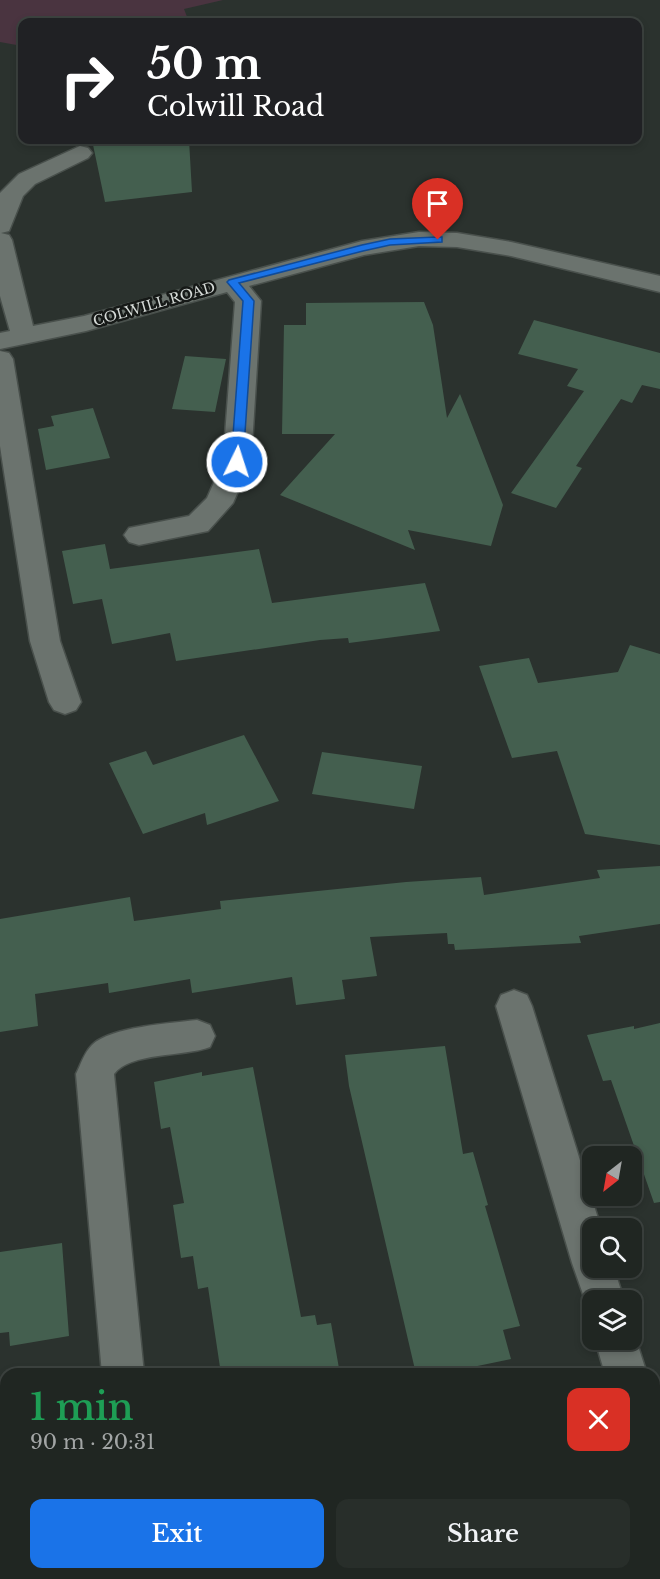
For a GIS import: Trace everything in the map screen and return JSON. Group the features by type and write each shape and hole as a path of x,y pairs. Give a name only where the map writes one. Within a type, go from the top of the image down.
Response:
{"street":[{"path":"0,226 12,193 27,179 80,153"},
{"name":"COLWILL ROAD","path":"0,341 86,323 362,248 419,239 457,240 511,249 660,284"},
{"path":"0,240 18,320 25,337"},
{"path":"139,534 198,524 219,503 237,462 248,301 232,282"},
{"path":"0,358 45,641 65,702"},
{"path":"514,1006 582,1229"},
{"path":"122,1368 95,1074 99,1063 119,1048 197,1036"},
{"path":"619,1350 624,1368"}],"shaded area":[{"path":"0,0 223,0 184,9 187,18 18,18 18,45 0,42"}],"building":[{"path":"93,144 189,144 192,192 105,202"},
{"path":"424,302 433,325 447,418 460,394 503,505 491,546 408,530 415,550 280,495 335,434 282,434 284,325 306,325 306,303"},
{"path":"534,320 660,353 660,389 642,385 632,403 621,399 576,466 582,468 556,508 511,493 584,391 567,386 578,369 518,354"},
{"path":"185,356 226,359 215,412 172,409"},
{"path":"93,408 110,458 46,470 38,429 54,426 51,416"},
{"path":"105,544 110,569 259,549 272,603 425,583 440,631 349,643 348,638 320,640 176,661 170,633 112,644 102,599 73,604 62,551"},
{"path":"630,645 660,654 660,845 585,834 557,751 512,758 479,666 529,658 538,683 618,672"},
{"path":"244,735 279,801 207,825 205,813 143,834 109,763 146,751 153,765"},
{"path":"322,752 422,766 414,809 312,794"},
{"path":"660,866 660,924 579,936 581,943 455,950 454,944 448,944 447,933 370,937 377,976 342,980 345,999 296,1005 292,977 192,993 190,979 109,993 108,983 35,994 38,1026 0,1032 0,919 130,897 134,921 221,909 220,901 406,882 481,877 484,895 600,878 597,870"},
{"path":"660,1023 660,1202 654,1203 642,1169 642,1146 634,1146 611,1080 603,1081 587,1035 634,1026 634,1029"},
{"path":"445,1046 463,1154 473,1152 488,1205 485,1206 520,1326 503,1330 511,1359 468,1368 415,1368 349,1086 345,1055"},
{"path":"253,1067 301,1317 315,1315 317,1325 331,1323 339,1368 220,1368 208,1287 198,1289 193,1256 181,1258 173,1205 184,1203 170,1127 161,1129 154,1082 202,1072 202,1076"},
{"path":"62,1243 69,1336 10,1346 9,1332 0,1333 0,1252"}],"route":[{"path":"237,462 248,301 232,282 390,242 438,240"}]}
